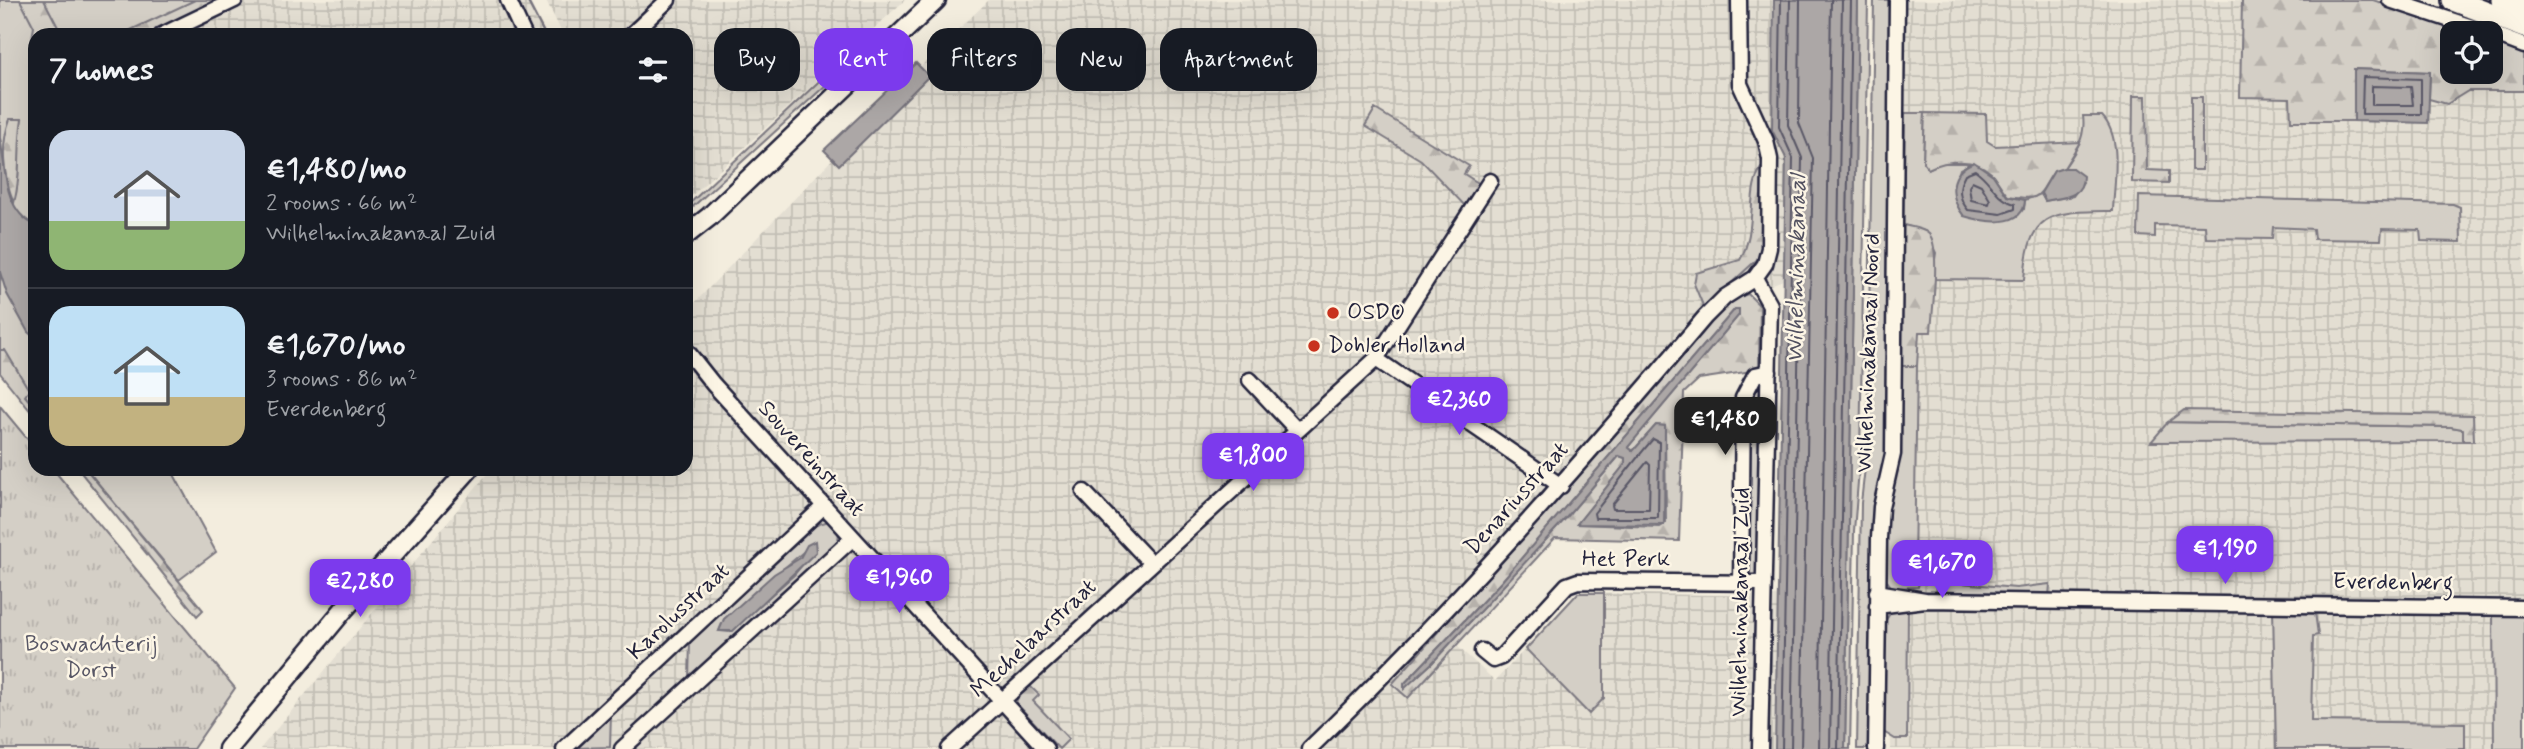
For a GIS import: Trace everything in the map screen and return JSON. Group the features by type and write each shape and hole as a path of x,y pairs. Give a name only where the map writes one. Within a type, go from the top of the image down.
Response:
{"highway":[{"path":"2453,0 2524,27"},
{"path":"2502,0 2524,8"}],"main road":[{"path":"693,229 709,217 936,0"},
{"path":"693,237 709,217"},
{"path":"228,749 345,607 463,476"}],"street":[{"path":"177,28 235,0"},
{"path":"508,0 521,28"},
{"path":"638,28 668,0"},
{"path":"1739,0 1740,84 1766,141 1770,159 1768,255 1755,278"},
{"name":"Wilhelminakanaal Noord","path":"1876,749 1881,507 1893,454 1897,0"},
{"path":"2390,0 2454,21"},
{"path":"2503,38 2524,46"},
{"name":"Mechelaarstraat","path":"949,749 1150,562 1376,359 1490,181"},
{"name":"Wilhelminakanaal Zuid","path":"1755,278 1770,305 1760,749"},
{"name":"Denariusstraat","path":"1309,749 1365,696 1561,486 1705,317 1725,297 1755,278"},
{"name":"Souvereinstraat","path":"693,359 1046,749"},
{"path":"1376,359 1561,486"},
{"name":"Souvereinstraat","path":"693,365 713,384"},
{"name":"Wilhelminakanaal Zuid","path":"1741,584 1743,398 1755,375 1769,372"},
{"path":"1250,380 1296,429"},
{"path":"1084,492 1150,562"},
{"name":"Karolusstraat","path":"564,749 824,506"},
{"path":"622,749 853,538"},
{"name":"Het Perk","path":"1482,650 1493,660 1501,657 1567,585 1578,581 1764,583"},
{"name":"Everdenberg","path":"1877,599 2524,608"}],"shaded area":[{"path":"233,0 527,0 540,28 173,28"},
{"path":"546,0 905,0 874,28 814,28 814,84 693,195 693,28 560,28"},
{"path":"989,0 1774,0 1772,129 1786,158 1783,280 1733,300 1441,631 1495,681 1578,593 1778,596 1775,749 260,749 485,476 693,476 693,305 898,91 913,91 913,75 927,60 927,91 1042,91 1042,28 960,28"},
{"path":"1873,0 2348,0 2440,64 2440,84 2503,84 2503,68 2524,61 2524,749 1891,749 1881,113"}],"green space":[{"path":"0,0 222,0 167,28 28,28 28,399 0,364"},
{"path":"20,0 44,0 58,28 34,27"},
{"path":"195,0 223,0 163,28 135,28"},
{"path":"1858,0 1868,0 1860,457 1854,531 1850,749 1845,749"},
{"path":"1874,0 1891,0 1887,450 1870,749 1857,749 1861,503 1867,450"},
{"path":"2242,0 2373,0 2440,22 2440,84 2503,84 2503,45 2524,53 2524,91 2468,91 2447,104 2429,99 2430,72 2354,69 2354,121 2291,121 2290,98 2240,97"},
{"path":"814,86 814,91 819,91 693,207 693,200"},
{"path":"2133,96 2146,96 2147,170 2169,171 2169,183 2132,182"},
{"path":"2191,97 2202,97 2202,170 2191,170"},
{"path":"1375,109 1469,166 1464,174 1483,186 1468,209 1421,160 1365,126"},
{"path":"1905,113 1925,113 1923,162 1928,169 1941,163 1972,163 1960,169 1955,188 1955,199 1964,216 2024,209 2025,200 2041,194 2045,201 2073,196 2083,182 2072,168 2064,168 2081,137 2083,116 2102,116 2109,125 2115,148 2113,211 2074,212 2048,219 2038,227 2031,239 2024,280 1932,279 1936,253 1925,231 1903,225"},
{"path":"1925,113 1986,114 1987,141 1995,146 2080,142 2064,168 2054,171 2037,196 2008,196 1991,173 1977,164 1952,162 1928,169 1923,162"},
{"path":"10,119 22,119 14,203 4,161 5,139"},
{"path":"1764,164 1762,255 1704,308 1694,284 1696,273 1740,260 1749,234 1754,184"},
{"path":"2139,196 2453,204 2460,207 2461,242 2421,241 2420,230 2382,229 2381,240 2314,239 2313,229 2273,227 2272,239 2206,238 2205,226 2155,225 2155,237 2138,236"},
{"path":"1903,225 1929,234 1935,252 1931,332 1919,332 1917,366 1900,366"},
{"path":"1748,294 1760,306 1759,370 1699,379 1684,393 1679,541 1555,538 1408,698 1392,684 1733,299","holes":["1735,309 1739,309 1739,315 1628,447 1633,451 1656,425 1665,426 1666,523 1659,527 1577,524 1625,464 1625,458 1619,456 1566,518 1432,663 1404,688 1404,684 1501,582"]},
{"path":"0,350 5,350 28,388 25,396 28,408 0,373"},
{"path":"1900,366 1917,366 1914,567 1922,567 1918,587 1892,588 1883,575"},
{"path":"1761,377 1758,576 1745,575 1748,395"},
{"name":"Boswachterij Dorst","path":"0,406 28,440 28,476 59,476 235,688 193,749 0,749"},
{"path":"2184,410 2473,415 2474,441 2463,441 2463,429 2451,427 2168,422"},
{"path":"2168,422 2451,427 2463,429 2463,441 2151,442"},
{"path":"84,476 92,476 203,610 197,616"},
{"path":"92,476 175,476 216,552 179,580"},
{"path":"829,521 839,531 838,542 689,678 690,642 816,525","holes":["814,543 816,548 794,575 729,632 719,631 724,619"]},
{"path":"1937,581 2016,588 2050,584 2049,596 1935,593"},
{"path":"1578,593 1604,593 1604,698 1589,714 1526,649"},
{"path":"1908,607 1907,739 1895,739 1882,731 1884,623 1891,612"},
{"path":"2273,608 2315,612 2318,635 2313,636 2311,721 2465,723 2465,749 2276,749"},
{"path":"2493,614 2524,614 2524,749 2494,749"},
{"path":"1028,684 1039,695 1033,701 1069,739 1059,749 1016,703 1019,693"},
{"path":"611,713 610,747 574,748"}],"water":[{"name":"Wilhelminakanaal","path":"1774,0 1858,0 1845,749 1775,749 1786,158 1772,130"},
{"path":"916,63 927,74 927,78 839,165 824,150 886,91 913,91 913,66"},
{"path":"2354,69 2430,72 2428,123 2354,121"},
{"path":"0,138 11,198 16,209 28,221 28,332 7,294 0,272"},
{"path":"1974,162 1993,175 2007,196 2025,200 2018,216 1991,221 1964,216 1955,201 1954,185 1960,172"},
{"path":"2072,168 2083,176 2080,189 2071,195 2045,201 2041,193 2054,171"},
{"path":"1735,309 1739,309 1739,315 1628,447 1633,451 1656,425 1665,426 1664,525 1577,524 1625,464 1625,458 1619,456 1566,518 1432,663 1404,689 1404,684 1501,582"},
{"path":"815,541 816,552 733,631 719,631 724,619 774,574 800,558 807,545"}],"waterway":[{"path":"527,0 541,28"}],"place":[{"name":"OSDO","path":"1333,313"},
{"name":"Dohler Holland","path":"1314,346"}]}
